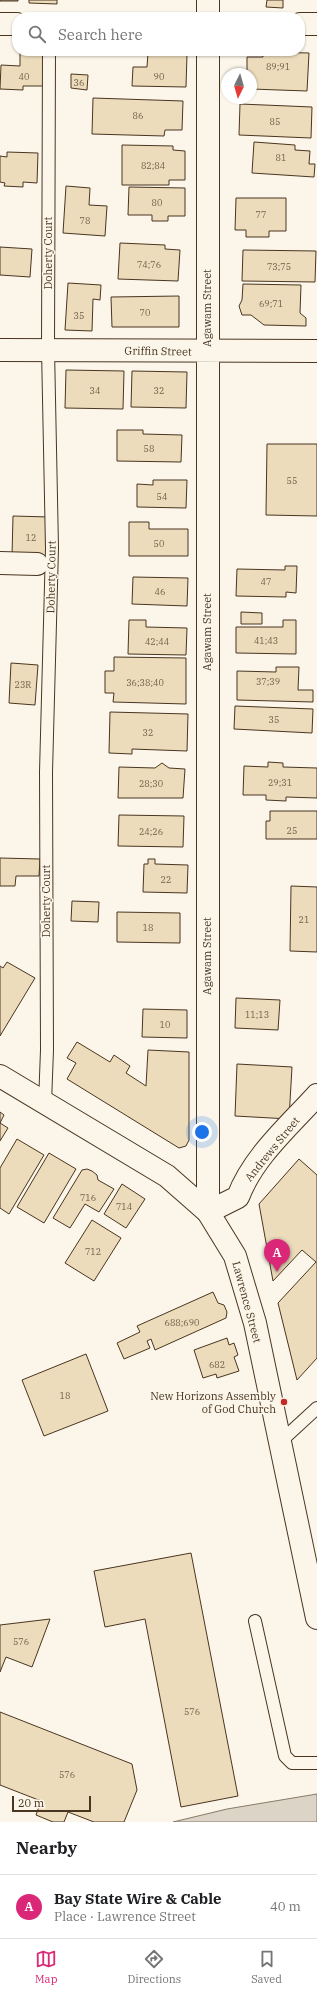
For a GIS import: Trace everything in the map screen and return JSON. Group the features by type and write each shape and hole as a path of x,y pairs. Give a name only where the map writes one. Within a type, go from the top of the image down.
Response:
{"street":[{"path":"208,0 208,12"},
{"path":"0,24 12,24"},
{"path":"305,24 317,24"},
{"name":"Agawam Street","path":"208,56 208,1212"},
{"name":"Griffin Street","path":"0,350 317,351"},
{"path":"0,564 37,564"},
{"name":"Lawrence Street","path":"0,1076 167,1176 208,1212 235,1256 254,1322 317,1618"},
{"name":"Andrews Street","path":"208,1212 238,1197 245,1179 262,1157 317,1095"}],"lane":[{"name":"Doherty Court","path":"45,1103 47,1050 46,772 52,548 48,349 49,56"},
{"path":"280,1442 317,1408"},
{"path":"255,1621 285,1756 292,1763 317,1763"}],"shaded area":[{"path":"317,1794 317,1822 173,1822 227,1809"}],"building":[{"path":"18,0 18,1 0,1"},
{"path":"29,0 57,0 57,4 29,3"},
{"path":"267,0 283,0 283,8 266,7"},
{"path":"305,53 309,53 307,91 257,89 257,68 247,68 247,57 305,56"},
{"path":"20,56 47,56 47,86 23,86 23,90 0,89 1,65 20,66"},
{"path":"148,56 187,56 186,87 132,86 133,67 147,67"},
{"path":"71,74 88,75 87,90 71,88"},
{"path":"93,98 183,101 182,130 165,130 164,136 92,134"},
{"path":"240,104 312,107 311,138 239,135"},
{"path":"254,142 295,145 295,150 310,151 309,164 315,164 314,177 252,173"},
{"path":"122,145 173,146 173,150 185,151 185,180 169,180 169,185 122,185"},
{"path":"7,152 38,153 37,183 23,182 23,187 4,186 5,183 0,182 0,156 7,157"},
{"path":"66,186 90,188 89,205 107,206 105,236 63,233"},
{"path":"129,187 185,188 185,216 168,216 168,221 152,221 152,215 128,215"},
{"path":"236,198 286,198 286,231 269,231 269,237 246,237 246,230 235,230"},
{"path":"120,243 165,245 165,249 180,250 178,281 118,279"},
{"path":"0,247 32,249 30,277 0,275"},
{"path":"243,250 316,251 315,282 242,281"},
{"path":"68,283 101,285 100,300 93,299 92,331 65,330"},
{"path":"243,284 301,285 300,313 306,318 306,326 264,325 251,315 242,315 239,306 242,300"},
{"path":"179,296 179,327 112,327 111,297"},
{"path":"66,370 124,371 123,409 65,408"},
{"path":"132,371 187,372 186,408 131,407"},
{"path":"117,430 143,430 143,434 182,435 181,462 117,461"},
{"path":"267,444 317,444 317,516 266,515"},
{"path":"153,480 187,480 186,508 137,507 137,484 153,485"},
{"path":"13,516 50,517 48,557 12,556"},
{"path":"129,522 149,522 149,529 188,529 188,556 129,556"},
{"path":"285,566 297,566 296,593 286,592 286,597 236,596 237,569 285,570"},
{"path":"133,577 188,578 187,606 132,604"},
{"path":"241,612 262,613 262,624 241,624"},
{"path":"129,620 146,620 146,627 187,628 186,655 128,654"},
{"path":"283,620 296,620 296,654 236,653 236,627 283,627"},
{"path":"114,657 186,658 186,704 113,702 114,693 105,693 105,671 114,671"},
{"path":"11,663 38,665 35,705 9,703"},
{"path":"276,667 299,667 298,690 313,690 313,702 237,700 237,671 276,672"},
{"path":"235,706 313,709 312,733 234,729"},
{"path":"110,712 188,714 187,751 132,749 132,754 109,753"},
{"path":"268,762 283,763 283,767 317,768 317,798 286,797 286,801 266,800 266,795 243,795 244,766 268,767"},
{"path":"162,763 169,768 185,769 183,798 118,798 119,767 155,768"},
{"path":"270,811 317,811 317,839 266,839 266,821 270,821"},
{"path":"119,815 184,816 183,847 118,846"},
{"path":"0,858 40,859 39,876 16,876 15,886 0,886"},
{"path":"148,859 155,859 155,864 188,865 187,893 143,892 144,864 148,864"},
{"path":"291,886 317,887 317,952 290,951"},
{"path":"72,901 99,902 98,922 71,921"},
{"path":"117,912 180,913 180,943 117,942"},
{"path":"7,962 35,978 0,1036 0,966 3,968"},
{"path":"236,998 280,1000 278,1030 235,1028"},
{"path":"143,1009 187,1010 187,1038 142,1037"},
{"path":"77,1042 110,1062 114,1055 130,1066 126,1073 146,1086 148,1050 189,1052 189,1140 186,1146 179,1148 67,1079 76,1063 67,1058"},
{"path":"237,1064 292,1067 289,1119 235,1116"},
{"path":"0,1112 4,1115 0,1123"},
{"path":"0,1123 8,1128 0,1141"},
{"path":"17,1139 44,1155 9,1214 0,1208 0,1168"},
{"path":"49,1153 76,1169 44,1223 17,1207"},
{"path":"299,1159 317,1175 317,1358 297,1380 278,1303 316,1262 302,1250 273,1281 259,1204"},
{"path":"87,1169 97,1175 98,1180 114,1189 99,1212 85,1204 70,1228 53,1218 82,1170"},
{"path":"122,1184 145,1199 126,1228 104,1214"},
{"path":"92,1220 121,1238 94,1281 65,1263"},
{"path":"213,1292 218,1303 224,1305 227,1312 226,1318 155,1350 151,1339 147,1341 150,1348 124,1359 117,1343 140,1332 137,1326"},
{"path":"227,1338 229,1345 234,1343 238,1355 234,1357 239,1371 217,1378 216,1374 203,1378 194,1350"},
{"path":"86,1354 108,1411 44,1436 22,1380"},
{"path":"191,1553 238,1796 181,1807 145,1619 105,1627 94,1571"},
{"path":"50,1619 32,1667 6,1657 0,1672 0,1625"},
{"path":"0,1712 132,1764 137,1790 124,1822 94,1822 68,1812 64,1822 53,1822 36,1815 41,1801 0,1785"}],"place":[{"name":"Bay State Wire & Cable","path":"277,1272"},
{"name":"New Horizons Assembly of God Church","path":"284,1402"}]}
